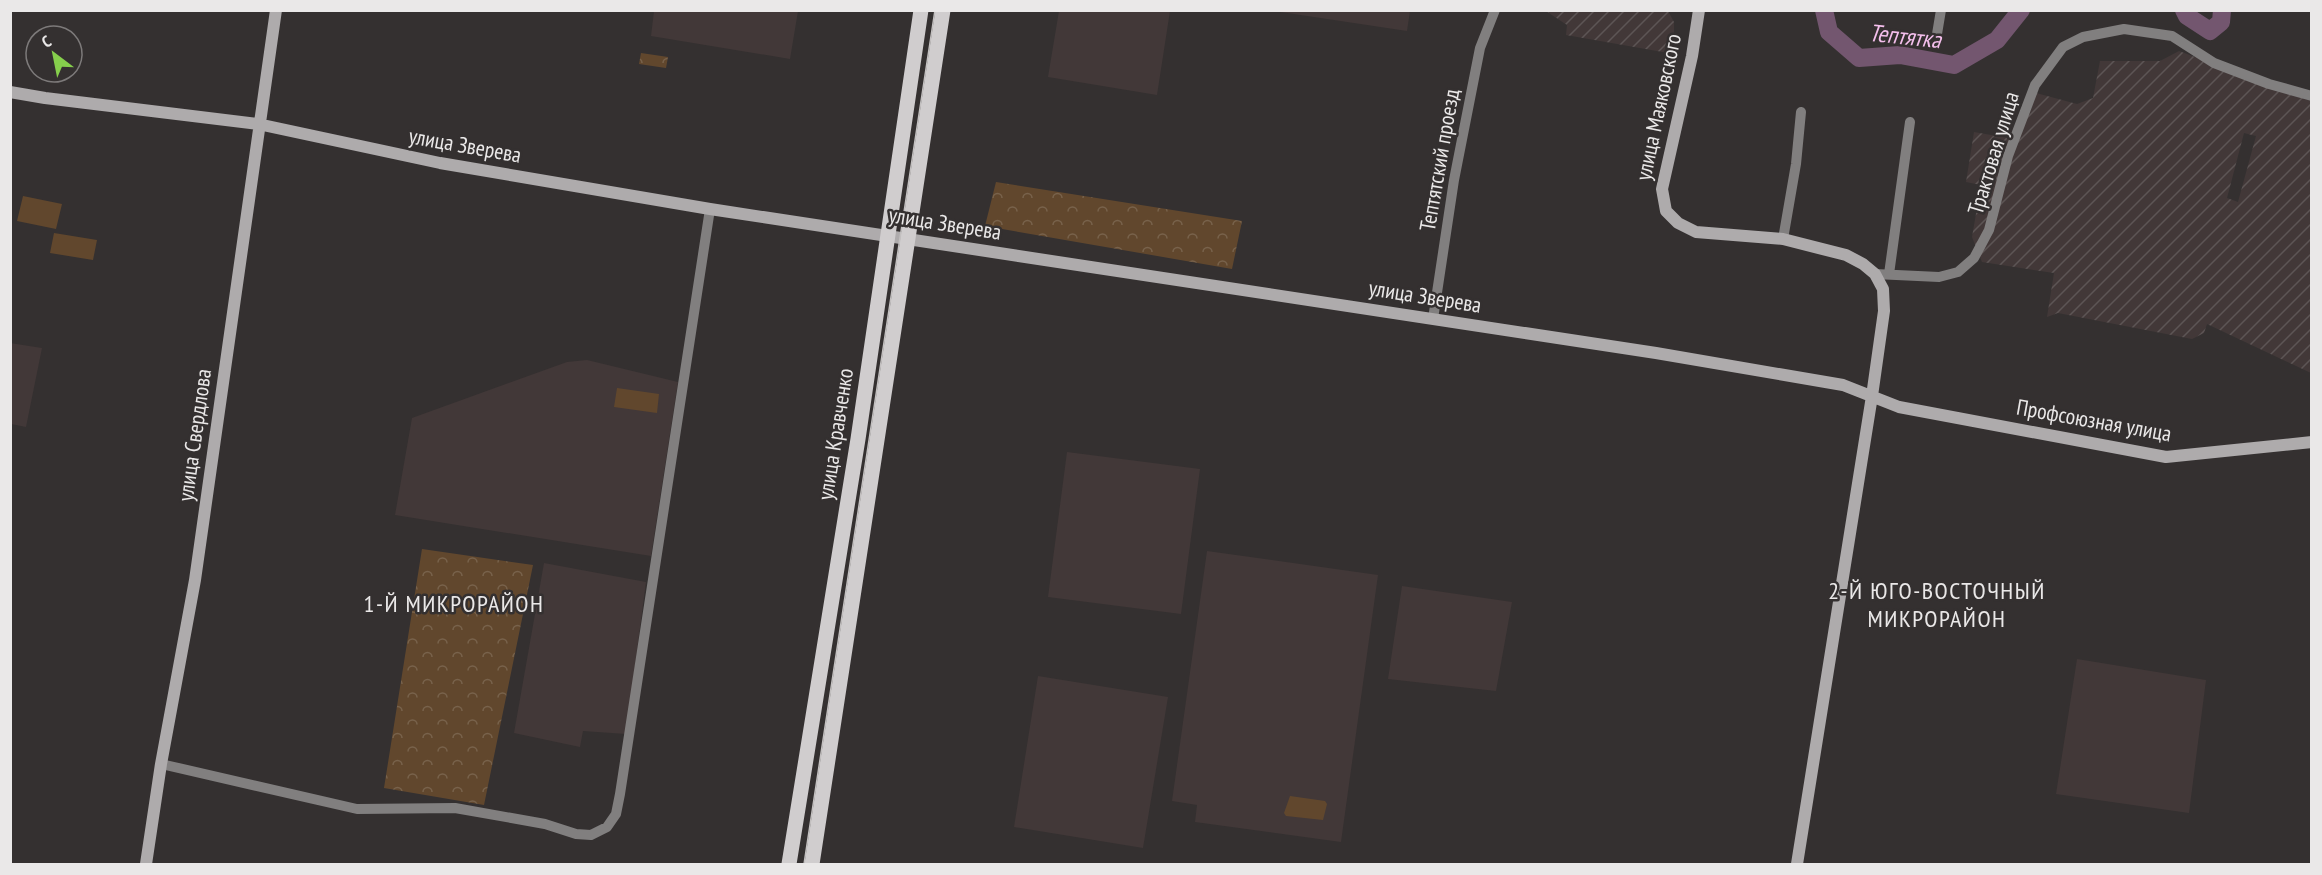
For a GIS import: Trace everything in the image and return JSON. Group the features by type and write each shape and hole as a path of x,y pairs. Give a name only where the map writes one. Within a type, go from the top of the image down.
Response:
{"main road":[{"name":"улица Свердлова","path":"146,864 161,764 195,579 276,10"},
{"name":"улица Кравченко","path":"789,864 858,438 921,10"},
{"name":"улица Кравченко","path":"812,864 943,10"},
{"name":"улица Маяковского","path":"1699,10 1692,56 1662,189 1662,202 1666,211 1678,223 1696,232 1783,239"},
{"name":"улица Зверева","path":"10,92 258,124 440,163 710,209 1799,377 1843,385 1872,396"},
{"path":"1783,239 1846,255 1863,264 1875,274 1882,289 1884,311 1797,864"},
{"name":"Профсоюзная улица","path":"1872,396 1899,407 2166,457 2312,442"}],"street":[{"name":"Тептятский проезд","path":"1433,319 1454,180 1480,48 1495,10"},
{"path":"1938,34 1941,10"},
{"name":"Трактовая улица","path":"1875,274 1939,277 1958,272 1974,258 1989,230 2008,156 2035,85 2063,47 2083,37 2124,29 2172,36 2214,63 2269,84 2312,96"},
{"path":"1783,239 1796,164 1801,112"},
{"path":"1889,274 1910,122"},
{"path":"904,136 924,139"},
{"path":"161,764 357,809 454,808 545,824 576,834 591,835 607,827 616,814 620,794 710,209"},
{"path":"869,360 889,363"},
{"path":"858,438 878,442"},
{"path":"850,484 871,487"},
{"path":"840,551 860,554"},
{"path":"828,620 849,623"},
{"path":"818,687 839,691"},
{"path":"807,753 828,757"}],"shaded area":[{"path":"1410,10 1407,31 1274,11"},
{"path":"654,11 798,11 790,59 651,36"},
{"path":"1059,11 1170,11 1157,95 1048,77"},
{"path":"1546,11 1668,11 1674,22 1674,54 1566,35 1567,25"},
{"path":"2179,51 2311,100 2311,373 2207,324 2204,333 2192,339 2058,313 2047,317 2054,273 1982,262 1972,237 1981,185 1966,182 1974,132 2008,138 2036,93 2077,104 2093,98 2100,61 2160,61","holes":["2244,133 2256,136 2238,202 2227,198"]},
{"path":"10,343 42,348 26,427 11,424"},
{"path":"587,360 678,382 651,556 395,515 412,418 567,362"},
{"path":"1067,452 1200,469 1181,614 1048,597"},
{"path":"1207,551 1378,575 1341,842 1195,822 1197,805 1172,801"},
{"path":"544,563 646,582 626,734 583,731 580,747 514,733"},
{"path":"1402,586 1512,602 1496,691 1388,679"},
{"path":"2077,659 2206,680 2189,813 2056,794"},
{"path":"1038,676 1168,697 1143,848 1014,827"}],"green space":[{"path":"641,53 668,57 666,68 639,64"},
{"path":"996,182 1242,221 1232,269 985,226"},
{"path":"23,196 62,204 56,229 17,221"},
{"path":"54,233 97,240 93,260 50,253"},
{"path":"617,388 659,394 657,413 614,407"},
{"path":"422,549 533,565 484,805 384,788"},
{"path":"1290,796 1325,801 1327,804 1323,820 1286,816 1284,813"}],"waterway":[{"name":"Тептятка","path":"1824,10 1829,32 1859,58 1900,55 1954,65 1997,40 2021,10"},
{"name":"Тептятка","path":"2184,10 2187,16 2210,31 2221,22 2222,10"}],"tram line":[{"path":"804,864 935,10"}],"district":[{"name":"1-Й МИКРОРАЙОН","path":"454,603"},
{"name":"2-Й ЮГО-ВОСТОЧНЫЙ МИКРОРАЙОН","path":"1937,604"}]}
